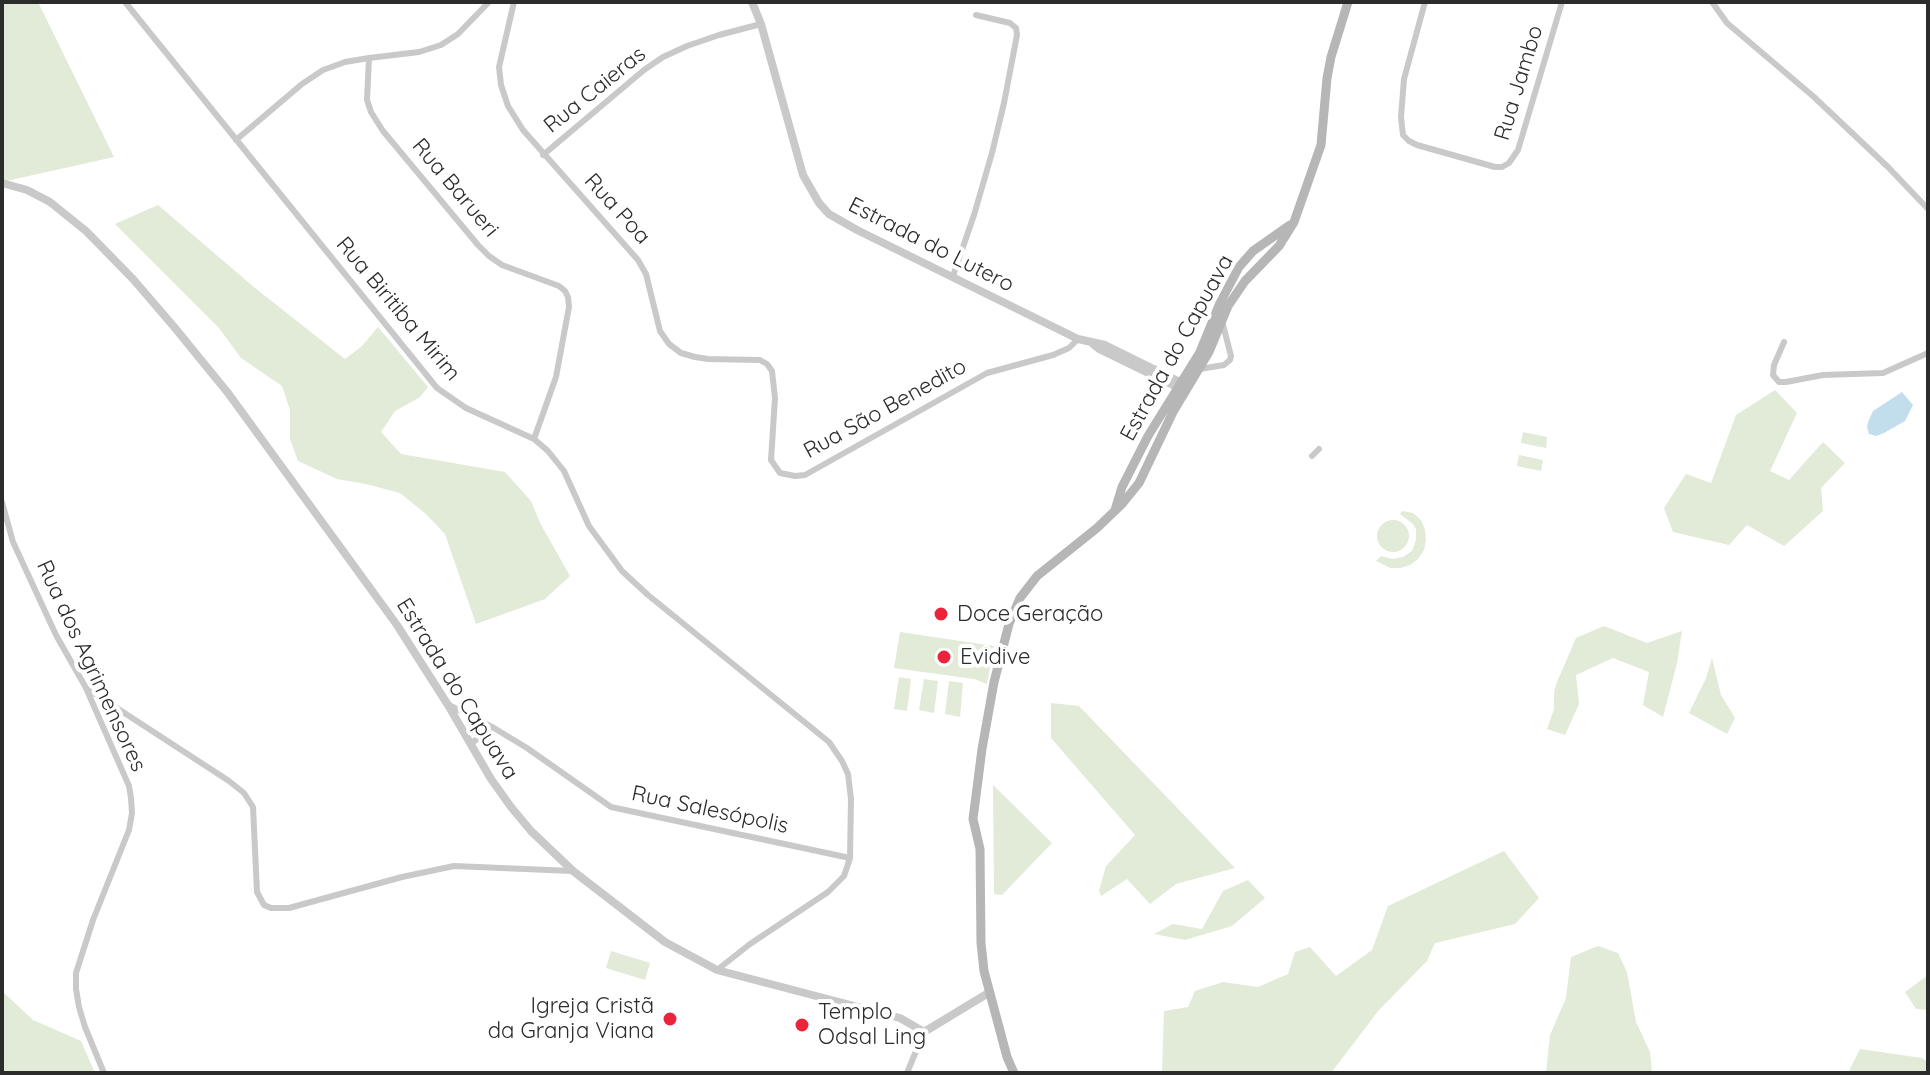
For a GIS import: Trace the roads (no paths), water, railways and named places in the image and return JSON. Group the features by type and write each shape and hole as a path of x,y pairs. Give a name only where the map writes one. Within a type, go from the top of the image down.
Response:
{"main road":[{"name":"Estrada do Capuava","path":"1014,1073 984,971 980,849 973,819 982,749 1003,644 1020,598 1028,586 1097,528 1129,496 1143,476 1236,293 1279,246 1294,222 1321,145 1327,78 1348,2"},
{"name":"Estrada do Capuava","path":"1115,510 1118,497 1148,436 1200,352 1228,286 1244,260 1265,241 1294,222"},
{"path":"1244,260 1253,261 1255,270"},
{"path":"1131,470 1143,476"}],"street":[{"name":"Rua Biritiba Mirim","path":"125,2 437,388 466,408 534,439 548,451 564,471 589,526 622,571 829,742 848,774 851,799 850,858"},
{"path":"236,140 323,70 345,62 419,52 441,45 458,34 489,2"},
{"name":"Rua Poa","path":"514,2 499,67 501,85 515,118 543,155 638,260 646,274 660,331 669,344 681,353 695,357 760,360 772,371 775,398"},
{"name":"Estrada do Lutero","path":"752,2 761,24 803,175 829,214 1078,339 1105,345 1179,385"},
{"name":"Rua Jambo","path":"1425,2 1404,79 1403,135 1417,145 1495,167 1509,163 1518,150 1562,2"},
{"path":"1712,2 1727,23 1814,97 1928,209"},
{"path":"953,276 992,153 1017,35 1016,28 1010,23 976,15"},
{"name":"Rua Caieras","path":"543,155 663,57 698,42 761,24"},
{"name":"Rua Barueri","path":"369,58 367,100 383,131 489,256 502,265 559,286 568,297 569,307 556,377 534,439"},
{"name":"Estrada do Capuava","path":"2,183 27,190 50,202 86,231 133,279 228,393 397,625 511,807 573,871 665,942 717,970 900,1018 924,1032"},
{"path":"1200,369 1224,365 1231,356 1222,321"},
{"name":"Rua São Benedito","path":"775,398 771,460 780,473 805,475 987,373 1053,355 1069,348 1078,339"},
{"path":"1784,342 1774,365 1773,375 1779,382 1823,375 1883,373 1928,353"},
{"path":"1312,456 1319,449"},
{"name":"Rua dos Agrimensores","path":"2,502 13,542 56,635 86,688 129,786 132,813 129,830 93,920 76,973 79,1007 104,1073"},
{"path":"86,688 244,793 253,807 257,892 264,905 271,908 289,908 454,866 573,871"},
{"name":"Rua Salesópolis","path":"448,705 527,748 611,807 850,858"},
{"path":"470,744 494,728"},
{"path":"717,970 838,885 850,858"},
{"path":"907,1073 924,1032 990,992"}],"water":[{"path":"1902,392 1913,405 1905,421 1876,436 1869,434 1867,427 1873,411"}],"place":[{"name":"Doce Geração","path":"941,614"},
{"name":"Evidive","path":"944,657"},
{"name":"Igreja Cristã da Granja Viana","path":"670,1019"},
{"name":"Templo Odsal Ling","path":"802,1025"}]}
